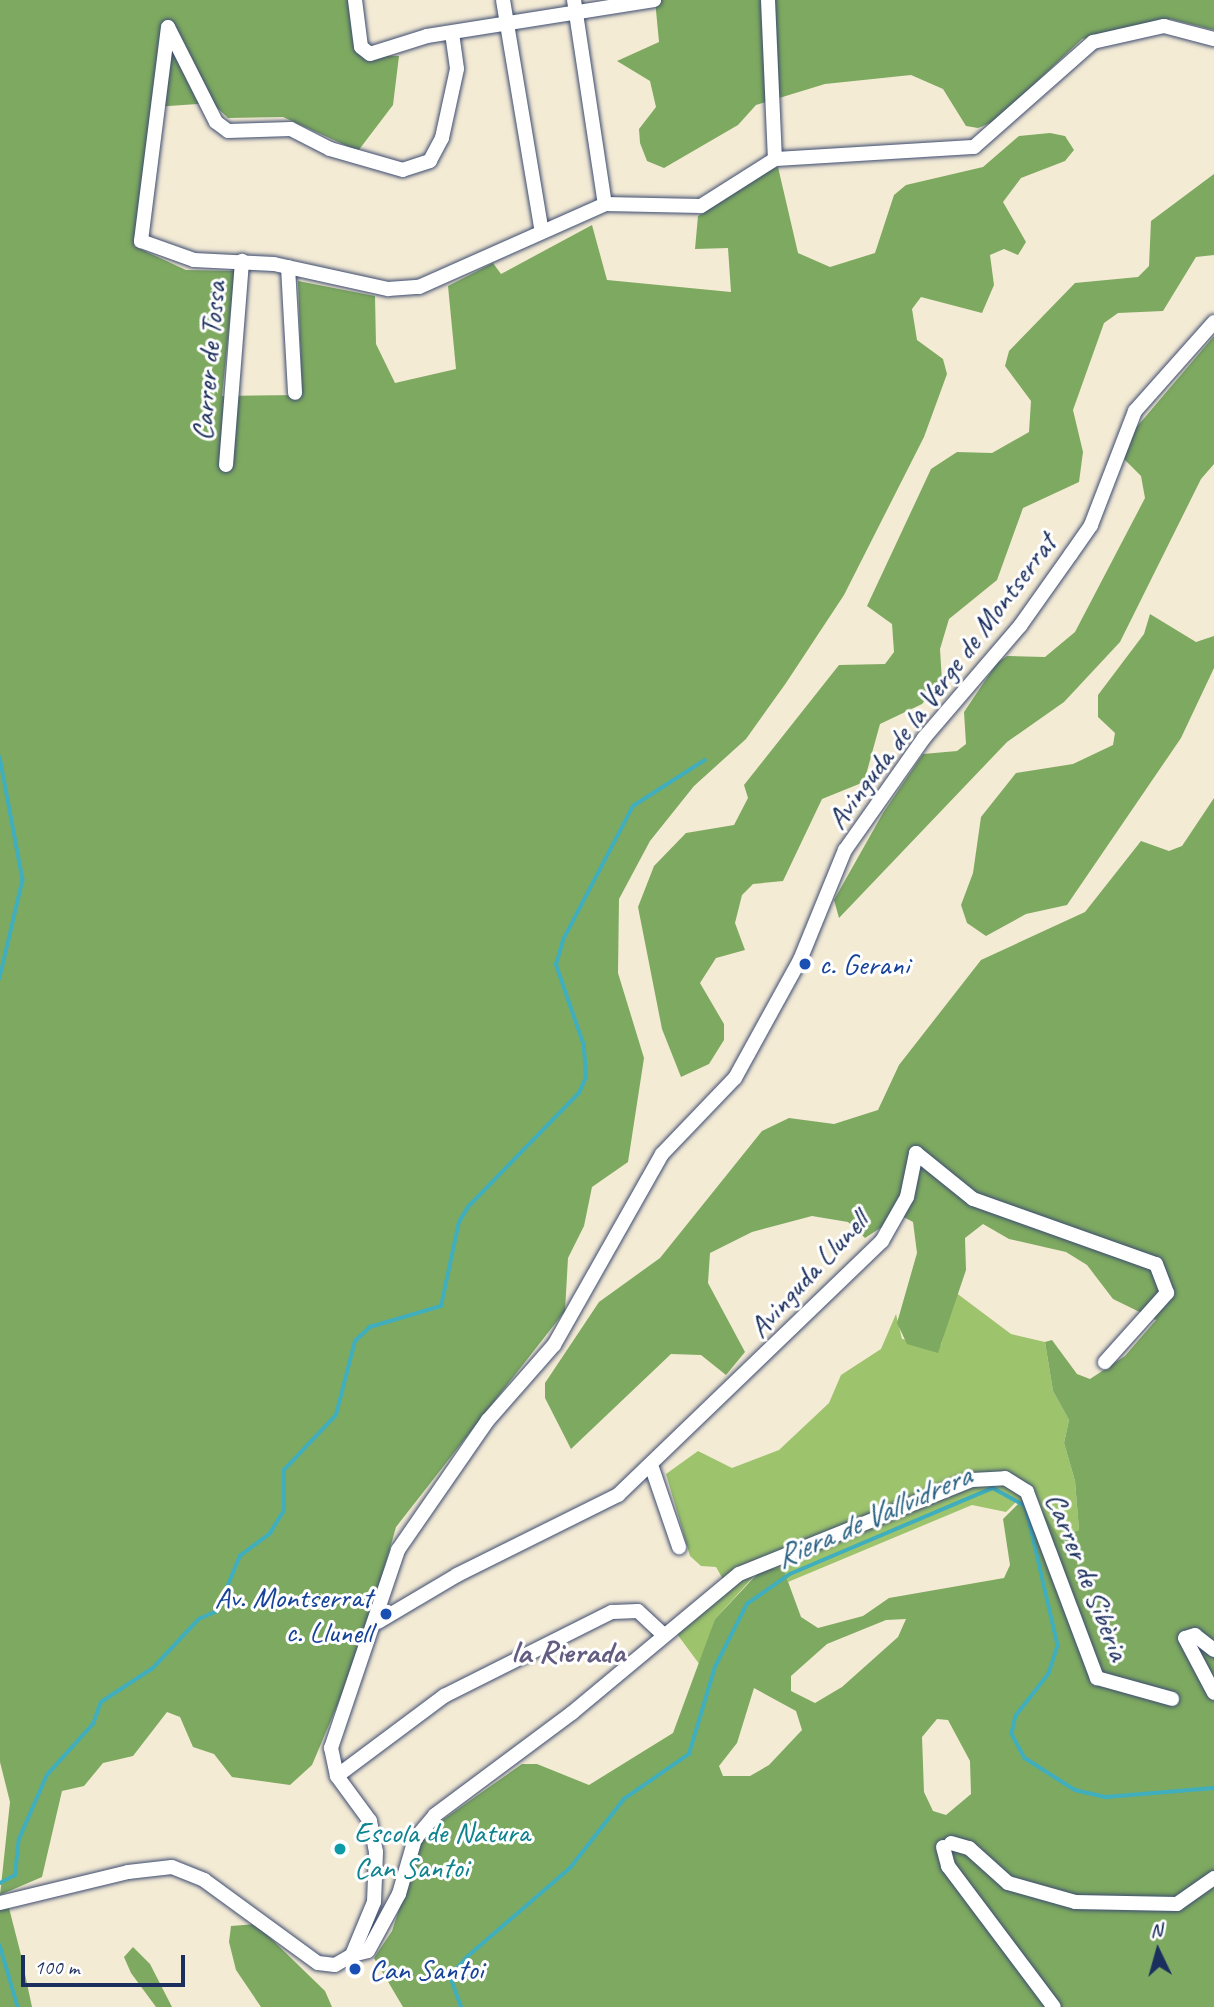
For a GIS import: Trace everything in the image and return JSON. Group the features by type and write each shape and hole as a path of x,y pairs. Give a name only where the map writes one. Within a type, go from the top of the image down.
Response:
{"street":[{"path":"355,0 361,47 370,54 452,33 507,26 576,7 654,0"},
{"path":"502,0 542,232"},
{"path":"768,0 775,159"},
{"path":"576,7 605,204"},
{"path":"452,33 457,69 442,138 430,161 403,170 330,149 291,129 228,131 216,122 168,27 141,241 194,260 242,261 288,267 401,289 439,281 605,204 690,209 775,159 960,150 984,142 1010,121 1086,45 1164,26 1214,39"},
{"name":"Carrer de Tossa","path":"226,465 227,386 242,261"},
{"path":"288,267 295,393"},
{"name":"Avinguda de la Verge de Montserrat","path":"352,1955 374,1902 376,1852 368,1816 337,1776 332,1742 378,1622 388,1579 412,1524 488,1420 549,1354 662,1154 735,1077 800,960 845,850 924,738 1020,626 1071,554 1091,525 1135,411 1214,322"},
{"name":"Avinguda Llunell","path":"378,1622 457,1575 598,1510 651,1465 882,1241 907,1197 916,1153 973,1199 1156,1264 1167,1293 1105,1362"},
{"path":"651,1465 679,1547"},
{"name":"Carrer de Sibèria","path":"352,1955 368,1951 399,1894 415,1839 432,1818 755,1563 971,1480 999,1477 1017,1483 1031,1499 1097,1678 1172,1699"},
{"path":"337,1776 453,1690 612,1612 638,1611 664,1635"},
{"path":"1214,1650 1195,1635 1185,1638 1214,1693"},
{"path":"1054,2007 948,1866 947,1845 970,1848 1008,1882 1075,1902 1177,1904 1214,1878"},
{"path":"0,1903 172,1867 204,1880 318,1963 335,1965 352,1955"}],"green space":[{"path":"0,0 348,0 353,40 363,55 399,56 393,105 358,151 283,117 228,118 212,103 154,107 134,246 186,270 235,271 222,396 302,395 298,281 375,296 376,344 395,383 456,369 448,286 493,263 501,274 592,225 607,280 731,292 728,248 695,249 698,216 771,169 778,167 798,253 830,267 875,253 894,195 906,185 983,167 1019,136 1050,133 1065,136 1074,150 1065,161 1021,178 1003,202 1026,242 1018,255 1004,249 990,255 994,285 982,313 921,297 912,309 917,340 943,359 947,374 924,437 844,595 786,683 746,739 694,786 650,841 619,899 618,973 644,1058 628,1162 592,1187 584,1226 568,1258 565,1311 396,1527 362,1647 312,1765 290,1785 232,1777 214,1754 193,1747 180,1717 167,1712 133,1756 103,1763 84,1786 62,1791 42,1877 0,1895 10,1802 0,1762"},
{"path":"655,0 1214,0 1214,30 1170,19 1082,39 995,121 978,128 966,126 943,89 911,75 825,84 756,105 738,125 664,168 647,161 640,143 639,129 656,107 650,81 617,61 659,42"},
{"path":"1214,174 1214,255 1196,257 1163,311 1118,313 1104,323 1073,410 1083,452 1079,482 1023,508 997,580 949,619 940,649 942,681 922,704 880,724 864,782 822,799 783,881 753,884 742,895 735,923 745,950 716,958 700,983 724,1024 724,1040 709,1064 681,1077 662,1029 638,907 654,866 686,833 734,825 748,798 744,785 839,665 885,664 894,652 892,624 867,606 931,469 957,452 992,453 1029,432 1031,401 1005,366 1009,351 1075,283 1138,277 1149,266 1151,221"},
{"path":"1214,336 1214,464 1201,479 1120,642 1064,702 1007,742 839,918 834,900 883,813 923,754 957,751 966,744 964,712 997,663 1007,656 1045,657 1075,632 1145,498 1141,476 1124,459 1135,429"},
{"path":"1150,614 1196,642 1214,636 1214,668 1181,738 1067,905 1026,914 986,936 967,923 961,905 973,873 981,817 1016,773 1073,764 1113,745 1115,733 1098,717 1098,695 1144,634"},
{"path":"1214,798 1214,2007 403,2007 374,1958 392,1931 424,1833 522,1764 537,1764 589,1785 673,1733 715,1619 761,1570 783,1568 801,1617 818,1628 863,1616 889,1598 1004,1578 1010,1565 1003,1519 1023,1499 1042,1511 1059,1537 1079,1530 1075,1481 1064,1443 1069,1420 1053,1391 1045,1342 1052,1340 1077,1374 1090,1379 1125,1356 1156,1320 1113,1299 1087,1265 1066,1252 1009,1239 983,1224 965,1238 966,1270 938,1353 907,1344 897,1323 917,1253 913,1222 900,1215 865,1238 848,1222 812,1216 752,1232 710,1253 708,1283 745,1352 726,1375 701,1355 671,1354 571,1449 545,1398 545,1383 599,1302 660,1258 762,1131 789,1118 834,1124 878,1110 899,1065 981,960 1085,912 1141,841 1169,851 1182,846","holes":["906,1619 898,1637 842,1687 815,1703 791,1691 791,1676 827,1644 886,1620","754,1688 796,1711 802,1730 769,1765 750,1776 723,1776 719,1766 737,1743","937,1719 948,1720 970,1761 971,1794 946,1815 933,1811 924,1792 922,1737"]},
{"path":"955,1292 1011,1334 1045,1342 1053,1391 1069,1420 1064,1443 1075,1481 1079,1530 1059,1537 1016,1502 1006,1512 972,1505 788,1582 786,1575 755,1575 715,1619 700,1665 677,1634 728,1588 716,1567 701,1566 690,1556 666,1474 698,1451 732,1468 779,1450 829,1403 841,1375 881,1349 896,1314 902,1339 941,1345"},
{"path":"9,1908 32,2007 0,2007 0,1910"},
{"path":"256,1924 325,1991 332,2007 261,2007 236,1970 229,1942 231,1926"},
{"path":"133,1947 150,1964 172,2007 156,2007 131,1973 124,1957"}],"waterway":[{"path":"0,757 23,880 0,978"},
{"path":"0,1883 15,1875 19,1839 47,1775 93,1724 101,1702 153,1668 199,1619 217,1611 240,1556 270,1533 284,1511 284,1470 336,1415 355,1341 370,1327 441,1306 459,1222 468,1207 579,1093 586,1077 584,1046 556,965 563,940 633,806 705,760"},
{"name":"Riera de Vallvidrera","path":"461,2007 450,1976 468,1956 570,1868 624,1799 689,1754 715,1667 747,1604 790,1574 993,1488 1026,1506 1058,1646 1049,1674 1016,1716 1012,1734 1025,1758 1075,1790 1106,1797 1214,1788"},
{"name":"Riera de Vallvidrera","path":"0,1945 18,2007"}],"place":[{"name":"c. Gerani","path":"805,964"},
{"name":"Av. Montserrat c. Llunell","path":"386,1614"},
{"name":"Escola de Natura Can Santoi","path":"340,1849"},
{"name":"Can Santoi","path":"355,1969"}],"district":[{"name":"la Rierada","path":"568,1652"}]}
